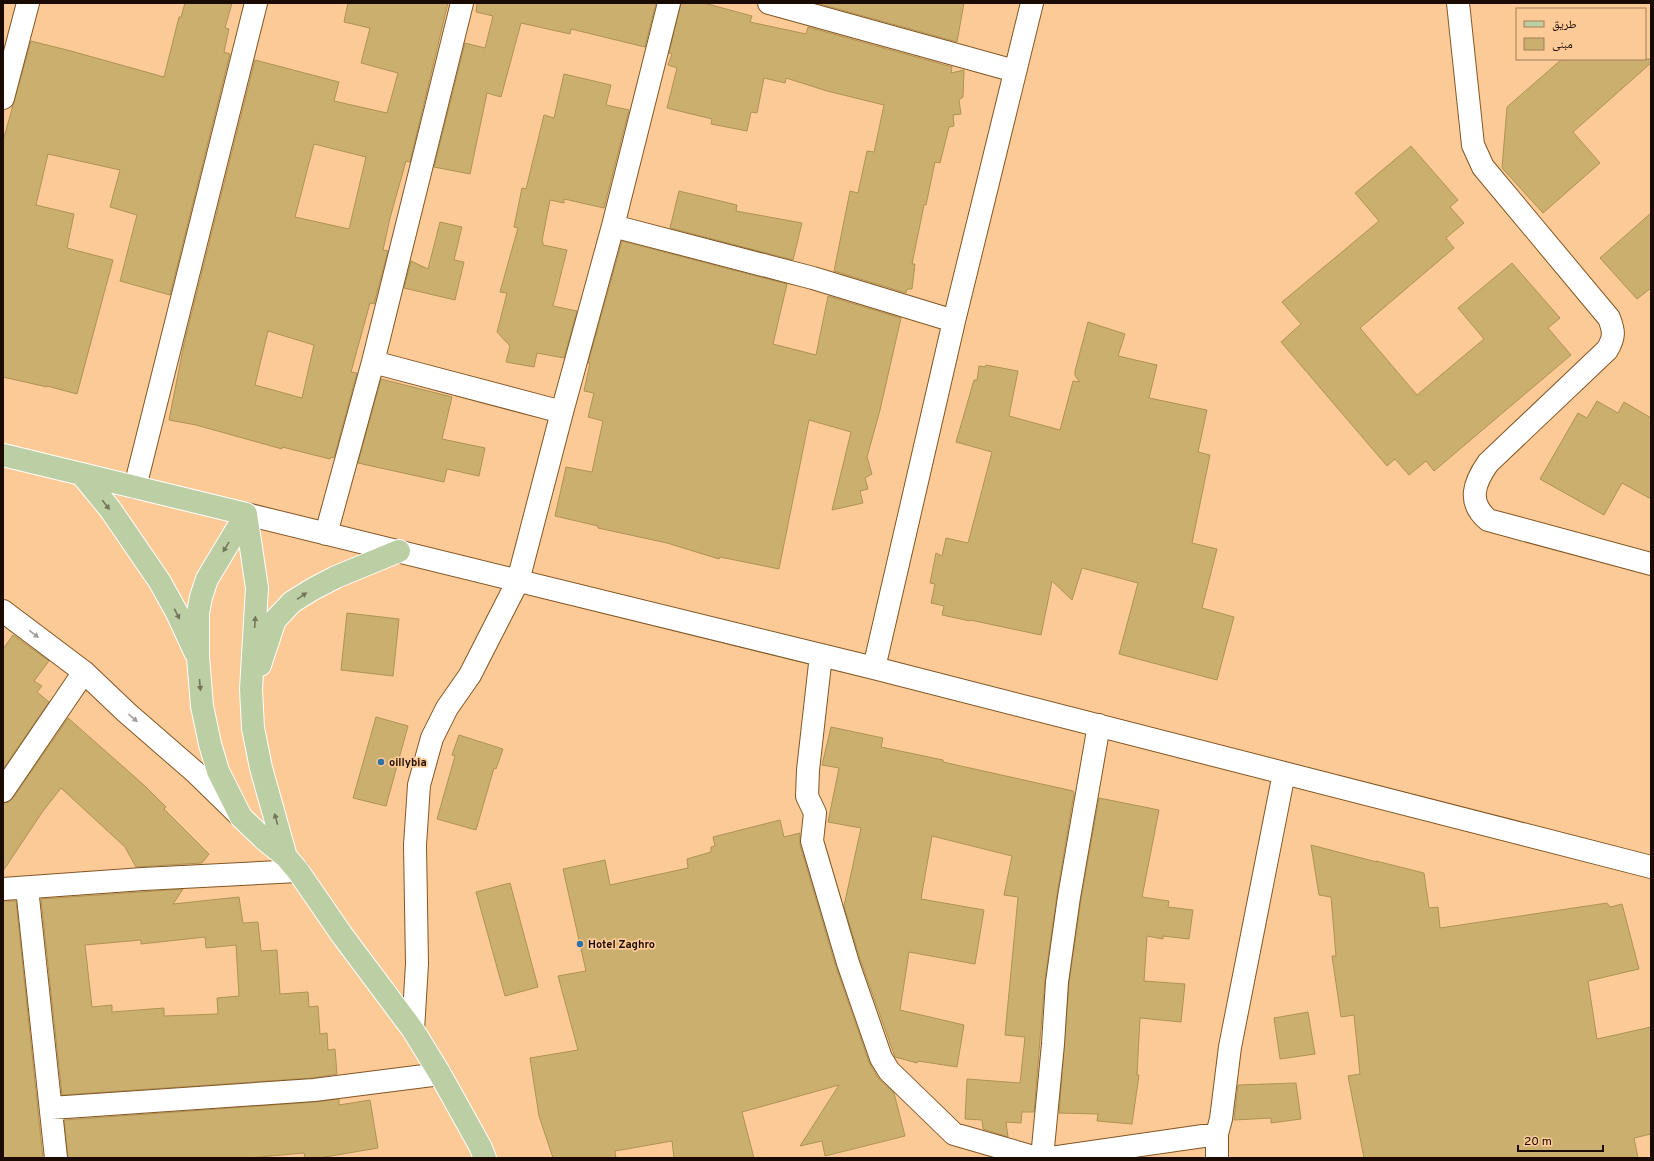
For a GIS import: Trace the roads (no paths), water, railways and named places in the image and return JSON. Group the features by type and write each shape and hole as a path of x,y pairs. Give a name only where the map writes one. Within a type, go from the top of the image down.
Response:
{"main road":[{"path":"3,455 246,514"},
{"path":"82,475 110,509 160,582 177,612 198,657"},
{"path":"246,514 207,579 198,613 198,657 202,706 210,744 218,771 241,817 292,864 342,935 413,1030 440,1074 480,1146 485,1158"},
{"path":"246,514 258,588 251,689 253,728 259,755 292,864"},
{"path":"251,689 275,620 292,602 312,589 336,577 399,551"}],"street":[{"path":"3,98 28,3"},
{"path":"135,487 256,3"},
{"path":"326,534 373,362 462,3"},
{"path":"413,1030 417,964 415,845 419,785 432,738 447,708 470,675 518,581 613,226 669,3"},
{"path":"769,3 1015,71"},
{"path":"874,668 954,321 1032,3"},
{"path":"1458,3 1473,145 1477,156 1483,167 1609,318 1613,330 1613,340 1607,350 1488,463 1478,477 1474,489 1477,505 1481,514 1488,520 1651,564"},
{"path":"613,226 813,278 954,321"},
{"path":"373,362 562,412"},
{"path":"246,514 874,668 1651,867"},
{"path":"3,611 84,672 126,712 195,772 241,817"},
{"path":"821,655 808,770 807,796 815,813 812,841 848,963 881,1058 888,1071 954,1134 1037,1158"},
{"path":"3,791 84,672"},
{"path":"1042,1158 1053,1044 1057,982 1069,897 1099,726"},
{"path":"1218,1158 1217,1134 1221,1119 1230,1047 1284,773"},
{"path":"3,889 143,879 292,864"},
{"path":"27,888 56,1158"},
{"path":"51,1108 314,1090 440,1074"},
{"path":"1051,1158 1217,1134"}],"place":[{"name":"oillybia","path":"381,762"},
{"name":"Hotel Zaghro","path":"580,944"}]}
